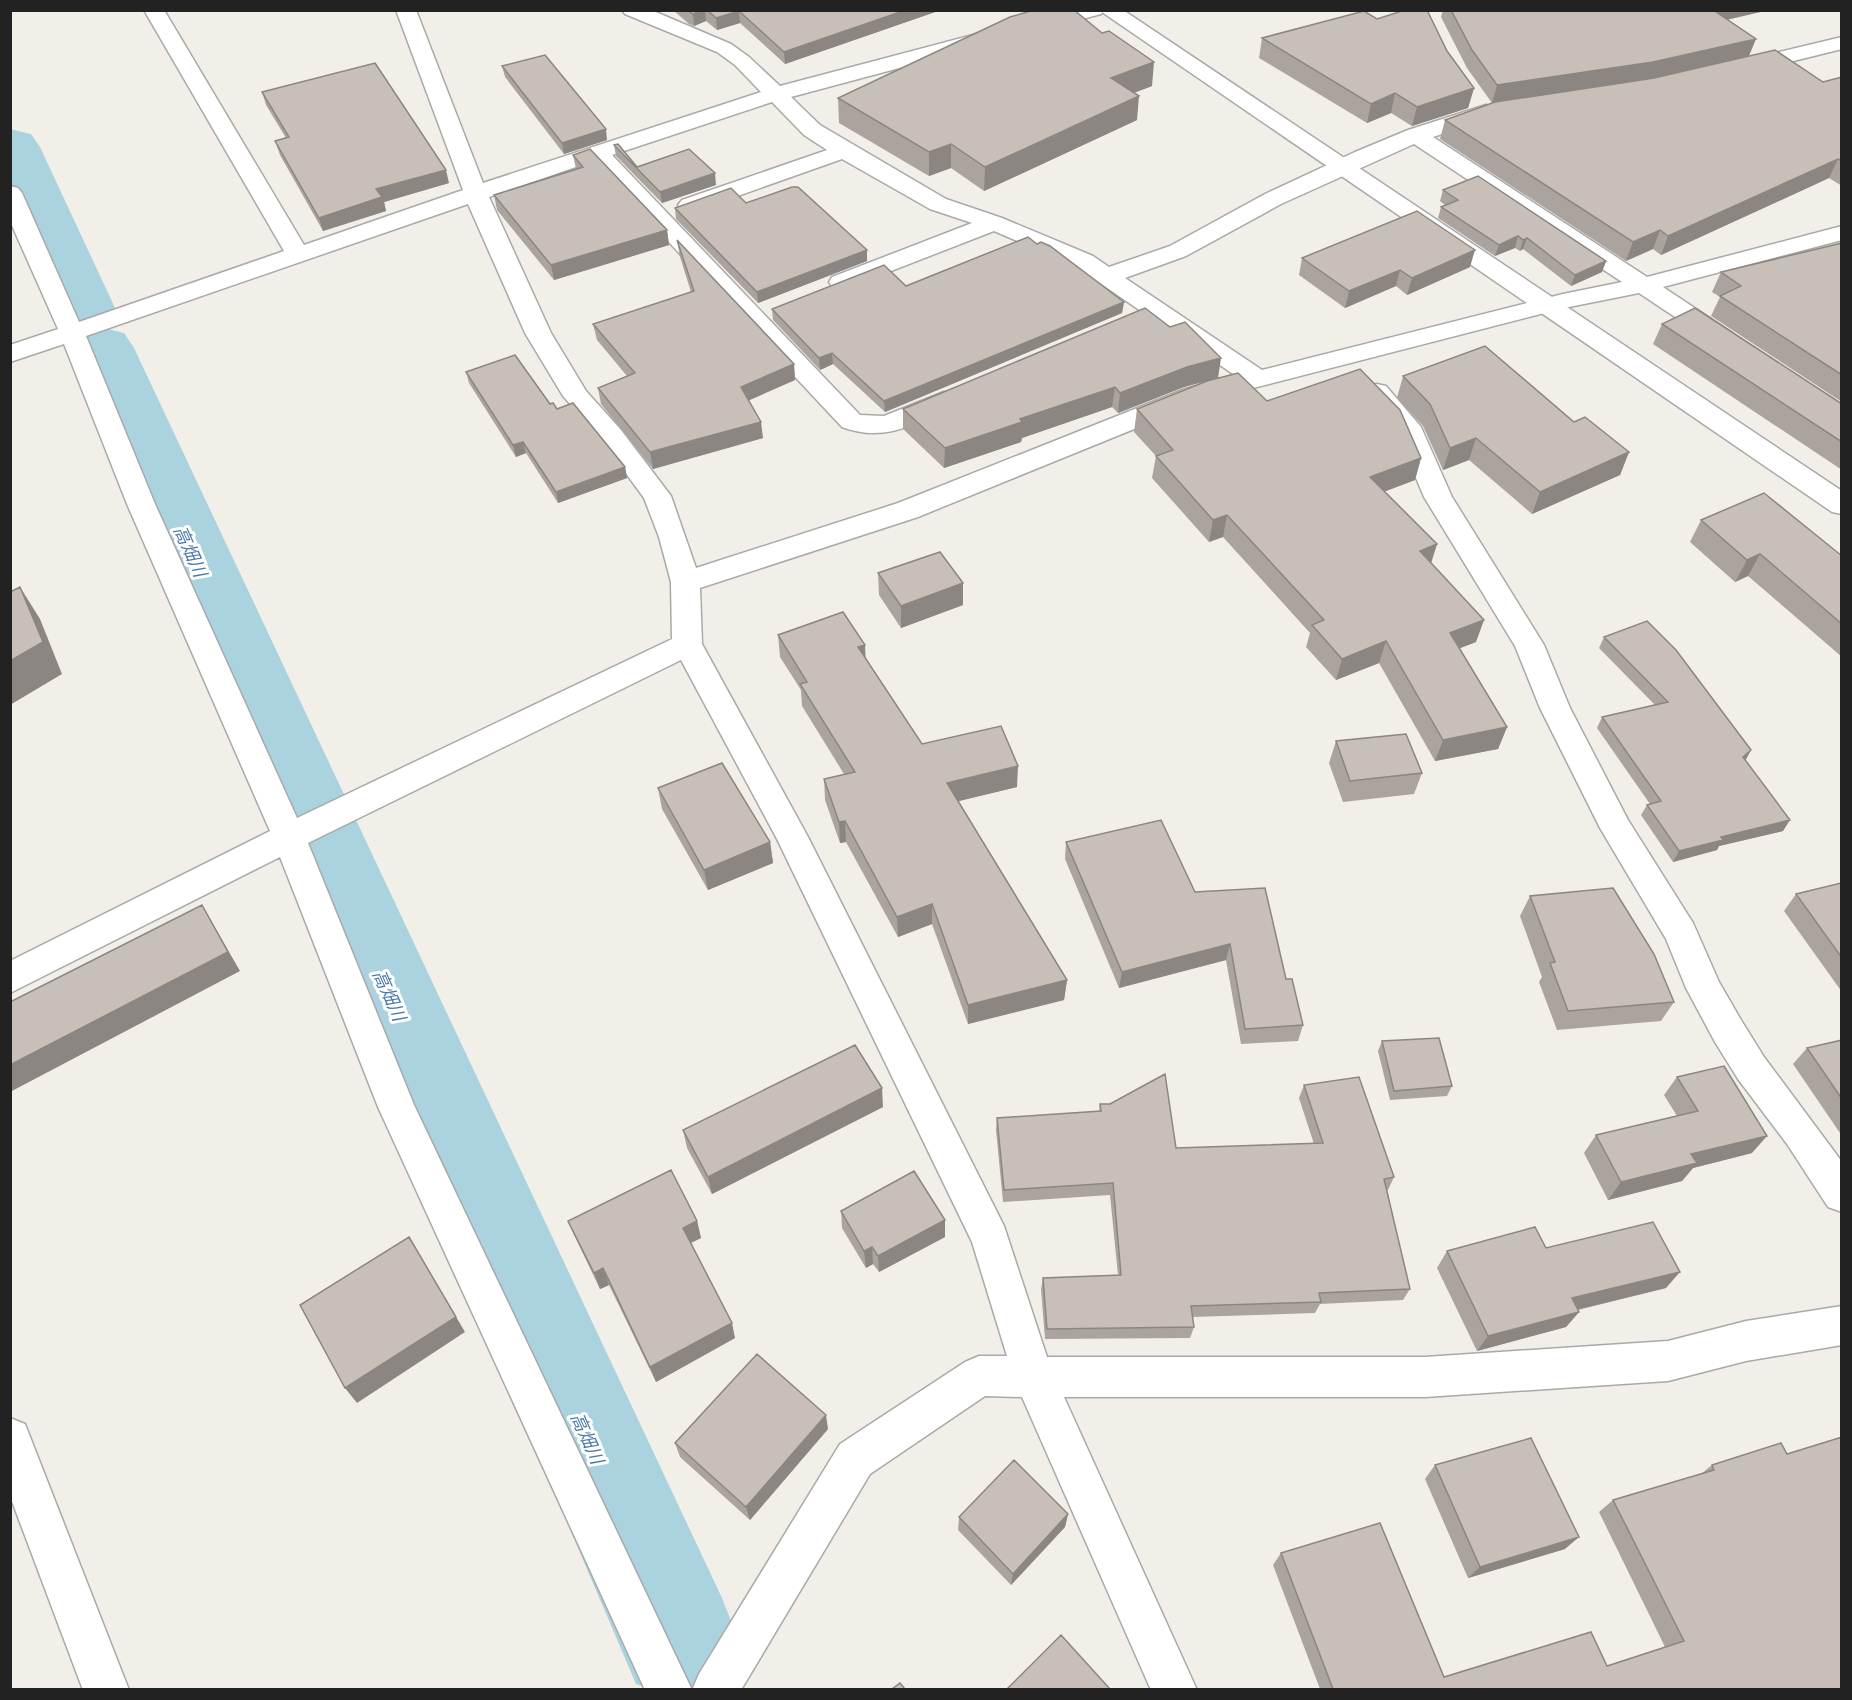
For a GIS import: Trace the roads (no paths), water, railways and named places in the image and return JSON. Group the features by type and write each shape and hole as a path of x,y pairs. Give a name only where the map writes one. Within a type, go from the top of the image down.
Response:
{"street":[{"path":"154,10 298,254"},
{"path":"406,10 476,195 538,333 576,396 612,436 657,496 673,537 686,582 687,644 792,837 990,1239 1033,1375 1174,1689"},
{"path":"632,10 724,48 742,61 812,130 844,152 938,204 994,223 1084,261 1109,275 1257,378"},
{"path":"10,354 597,152 776,94 946,47 1094,10"},
{"path":"1109,10 1842,505"},
{"path":"1726,72 1842,43"},
{"path":"1109,275 1178,251 1273,199 1416,135 1496,110 1470,93"},
{"path":"1416,135 1742,351"},
{"path":"597,152 658,215 763,313 851,421 862,427 877,428 963,392"},
{"path":"658,215 844,152"},
{"path":"10,194 72,333 141,504 305,830 396,1107 669,1689"},
{"path":"818,291 994,223"},
{"path":"686,582 908,510 1194,395 1545,306 1644,285 1842,233"},
{"path":"1126,323 1159,309"},
{"path":"1341,358 1408,427 1438,497 1529,645 1555,708 1616,828 1681,933 1704,988 1728,1031 1751,1068 1800,1132 1842,1195"},
{"path":"10,978 305,830 687,644"},
{"path":"715,1689 855,1459 979,1376 1339,1379 1513,1372 1668,1360 1746,1341 1842,1325"},
{"path":"10,1439 106,1689"}],"waterway":[{"name":"高畑川","path":"10,147 83,310"},
{"name":"高畑川","path":"100,348 679,1641"}]}
